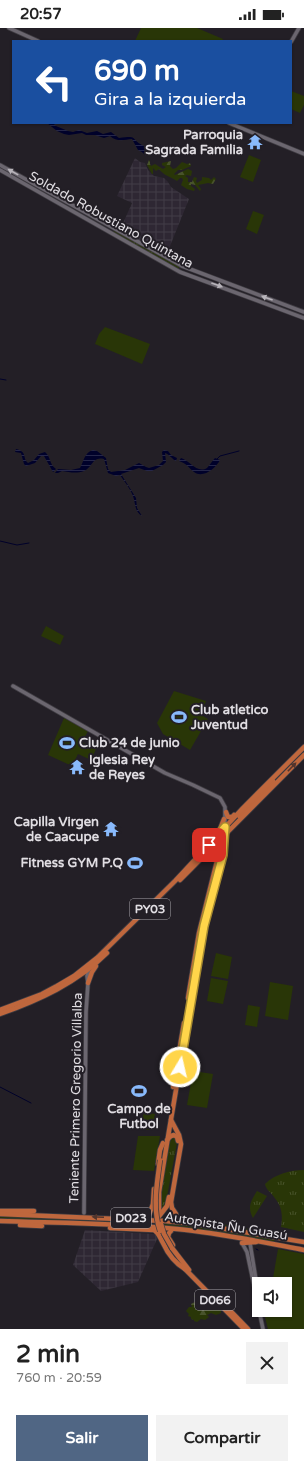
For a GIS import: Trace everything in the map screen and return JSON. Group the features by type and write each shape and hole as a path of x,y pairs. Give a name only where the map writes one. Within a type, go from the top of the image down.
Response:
{"highway":[{"name":"PY03","path":"0,1010 46,992 65,982 101,958 210,849 242,808 304,747"},
{"name":"PY03","path":"0,1014 46,996 67,985 76,978 222,833 235,824 304,755"},
{"path":"237,819 275,779 279,772"},
{"path":"226,812 227,817 230,818 242,808"},
{"path":"222,833 224,819"},
{"path":"220,853 226,838 235,824"},
{"name":"D066","path":"165,1142 171,1116 204,926 220,853 222,833"},
{"path":"210,849 215,847 220,853"},
{"name":"D066","path":"220,853 199,933 156,1192 156,1212 160,1230 170,1248 185,1267 244,1329"},
{"path":"88,983 92,972 101,958"},
{"path":"86,969 88,983"},
{"path":"168,1199 174,1214 171,1202 180,1140 172,1124 171,1116"},
{"path":"149,1214 152,1204 160,1150 168,1138 172,1135 176,1136 178,1139 168,1199 166,1206 160,1215"},
{"path":"0,1210 34,1211"},
{"path":"47,1216 79,1215 84,1213"},
{"name":"Autopista Ñu Guasú","path":"0,1214 122,1218 177,1222 304,1242"},
{"name":"Autopista Ñu Guasú","path":"0,1221 176,1228 304,1250"},
{"path":"20,1225 42,1226 57,1223"},
{"path":"65,1223 81,1227 154,1230 158,1234 171,1257 180,1266 185,1267"},
{"path":"171,1231 168,1235 169,1238 185,1267"},
{"path":"242,1243 259,1242"},
{"name":"D066","path":"185,1267 248,1329"}],"street":[{"path":"9,28 36,40"},
{"path":"292,40 298,28"},
{"path":"231,124 304,154"},
{"path":"0,165 182,266 304,312"},
{"name":"Soldado Robustiano Quintana","path":"0,170 180,272 304,318"},
{"path":"13,686 165,774 193,784 221,799 226,812 222,833"},
{"path":"222,833 226,812"},
{"path":"76,978 83,977 88,983"},
{"name":"Teniente Primero Gregorio Villalba","path":"84,1213 86,1012 88,983"},
{"path":"242,1243 247,1252 253,1277"},
{"path":"250,1243 256,1277"},
{"path":"262,1317 265,1329"}],"shaded area":[{"path":"135,158 140,162 145,163 148,170 154,176 164,178 171,187 189,199 166,256 120,230 132,203 117,196"},
{"path":"85,1230 156,1235 157,1239 138,1282 101,1291 73,1265"}],"green space":[{"path":"141,28 197,28 223,39 222,40 135,40"},
{"path":"292,91 304,96 304,105 300,113 292,109"},
{"path":"249,155 261,160 253,182 240,177"},
{"path":"149,160 151,166 155,164 163,169 166,167 162,165 162,163 171,161 170,166 173,169 182,162 187,164 190,163 191,166 178,170 174,174 175,175 188,169 192,171 191,176 185,176 188,178 188,182 192,182 194,177 197,178 197,183 202,180 202,177 209,178 211,180 214,177 216,179 213,184 208,183 198,185 201,189 200,191 195,185 191,184 191,186 195,189 194,191 181,185 183,180 182,178 177,181 159,169 156,171 153,168 152,174 147,165"},
{"path":"253,211 264,215 257,234 246,229"},
{"path":"114,230 179,266 179,268 178,269 113,233"},
{"path":"105,327 150,344 142,364 95,344 99,334"},
{"path":"46,626 64,636 60,645 41,636"},
{"path":"174,691 206,701 201,715 208,719 190,750 163,734 157,723"},
{"path":"64,718 88,731 82,742 96,749 91,760 78,754 72,766 48,755"},
{"path":"216,953 232,957 228,979 211,976"},
{"path":"211,978 228,981 223,1004 207,1001"},
{"path":"270,982 293,986 288,1020 265,1016"},
{"path":"248,1005 260,1007 257,1027 245,1025"},
{"path":"193,1071 213,1074 207,1108 187,1105"},
{"path":"144,1112 155,1114 152,1130 140,1129"},
{"path":"138,1136 160,1136 154,1171 133,1170"},
{"path":"174,1136 177,1143 165,1207 161,1211 161,1187 169,1139"},
{"path":"304,1170 304,1232 281,1227 282,1215 280,1208 277,1200 266,1188 265,1184 283,1173"},
{"path":"257,1191 267,1196 253,1218 250,1211 250,1204"},
{"path":"0,1216 135,1220 135,1224 0,1220"},
{"path":"171,1216 178,1216 276,1234 162,1219"},
{"path":"163,1222 193,1225 275,1238 274,1242 164,1226"},
{"path":"278,1249 304,1254 304,1329 268,1329 265,1317 292,1317 292,1277 273,1277"},
{"path":"198,1293 203,1297 206,1294 212,1298 209,1300 214,1301 216,1304 217,1308 215,1310 221,1309 221,1313 216,1315 211,1313 207,1315 209,1317 205,1320 201,1319 197,1322 191,1319 186,1311 189,1307 192,1307 191,1304 195,1302 196,1298 194,1296"}],"water":[{"path":"48,124 54,124 73,132 79,130 87,133 97,131 103,134 111,132 119,138 132,137 139,144 144,146 147,152 146,156 138,150 132,139 117,140 110,136 104,138 82,133 69,135 57,131"},
{"path":"16,449 23,453 28,463 34,460 39,454 45,452 56,469 53,472 44,456 41,456 35,463 26,466 21,453 15,452"},
{"path":"93,450 97,451 106,458 108,469 111,472 125,470 139,463 149,468 159,465 163,461 162,452 164,450 168,451 171,455 177,458 176,461 165,453 166,462 152,471 139,468 121,474 136,498 137,508 142,516 136,510 133,496 127,485 120,475 116,476 108,473 104,459 100,458 95,460 87,469 81,472 62,471 55,473 58,469 71,470 80,468 86,455"},
{"path":"181,458 200,469 207,468 215,458 220,460 209,472 198,474 186,464 179,461"}],"waterway":[{"path":"0,379 6,380"},
{"path":"217,459 220,456 239,451"},
{"path":"0,541 17,545 29,543"},
{"path":"71,826 80,825"},
{"path":"0,1087 31,1103"}],"tunnel":[{"path":"224,834 237,819"}],"place":[{"name":"Parroquia Sagrada Familia","path":"255,142"},
{"name":"Club atletico Juventud","path":"179,717"},
{"name":"Club 24 de junio","path":"67,743"},
{"name":"Iglesia Rey de Reyes","path":"77,767"},
{"name":"Capilla Virgen de Caacupe","path":"111,829"},
{"name":"Fitness GYM P.Q","path":"135,863"},
{"name":"Campo de Futbol","path":"139,1091"}],"route":[{"path":"180,1067 204,926 223,855 225,827 209,845"}]}
